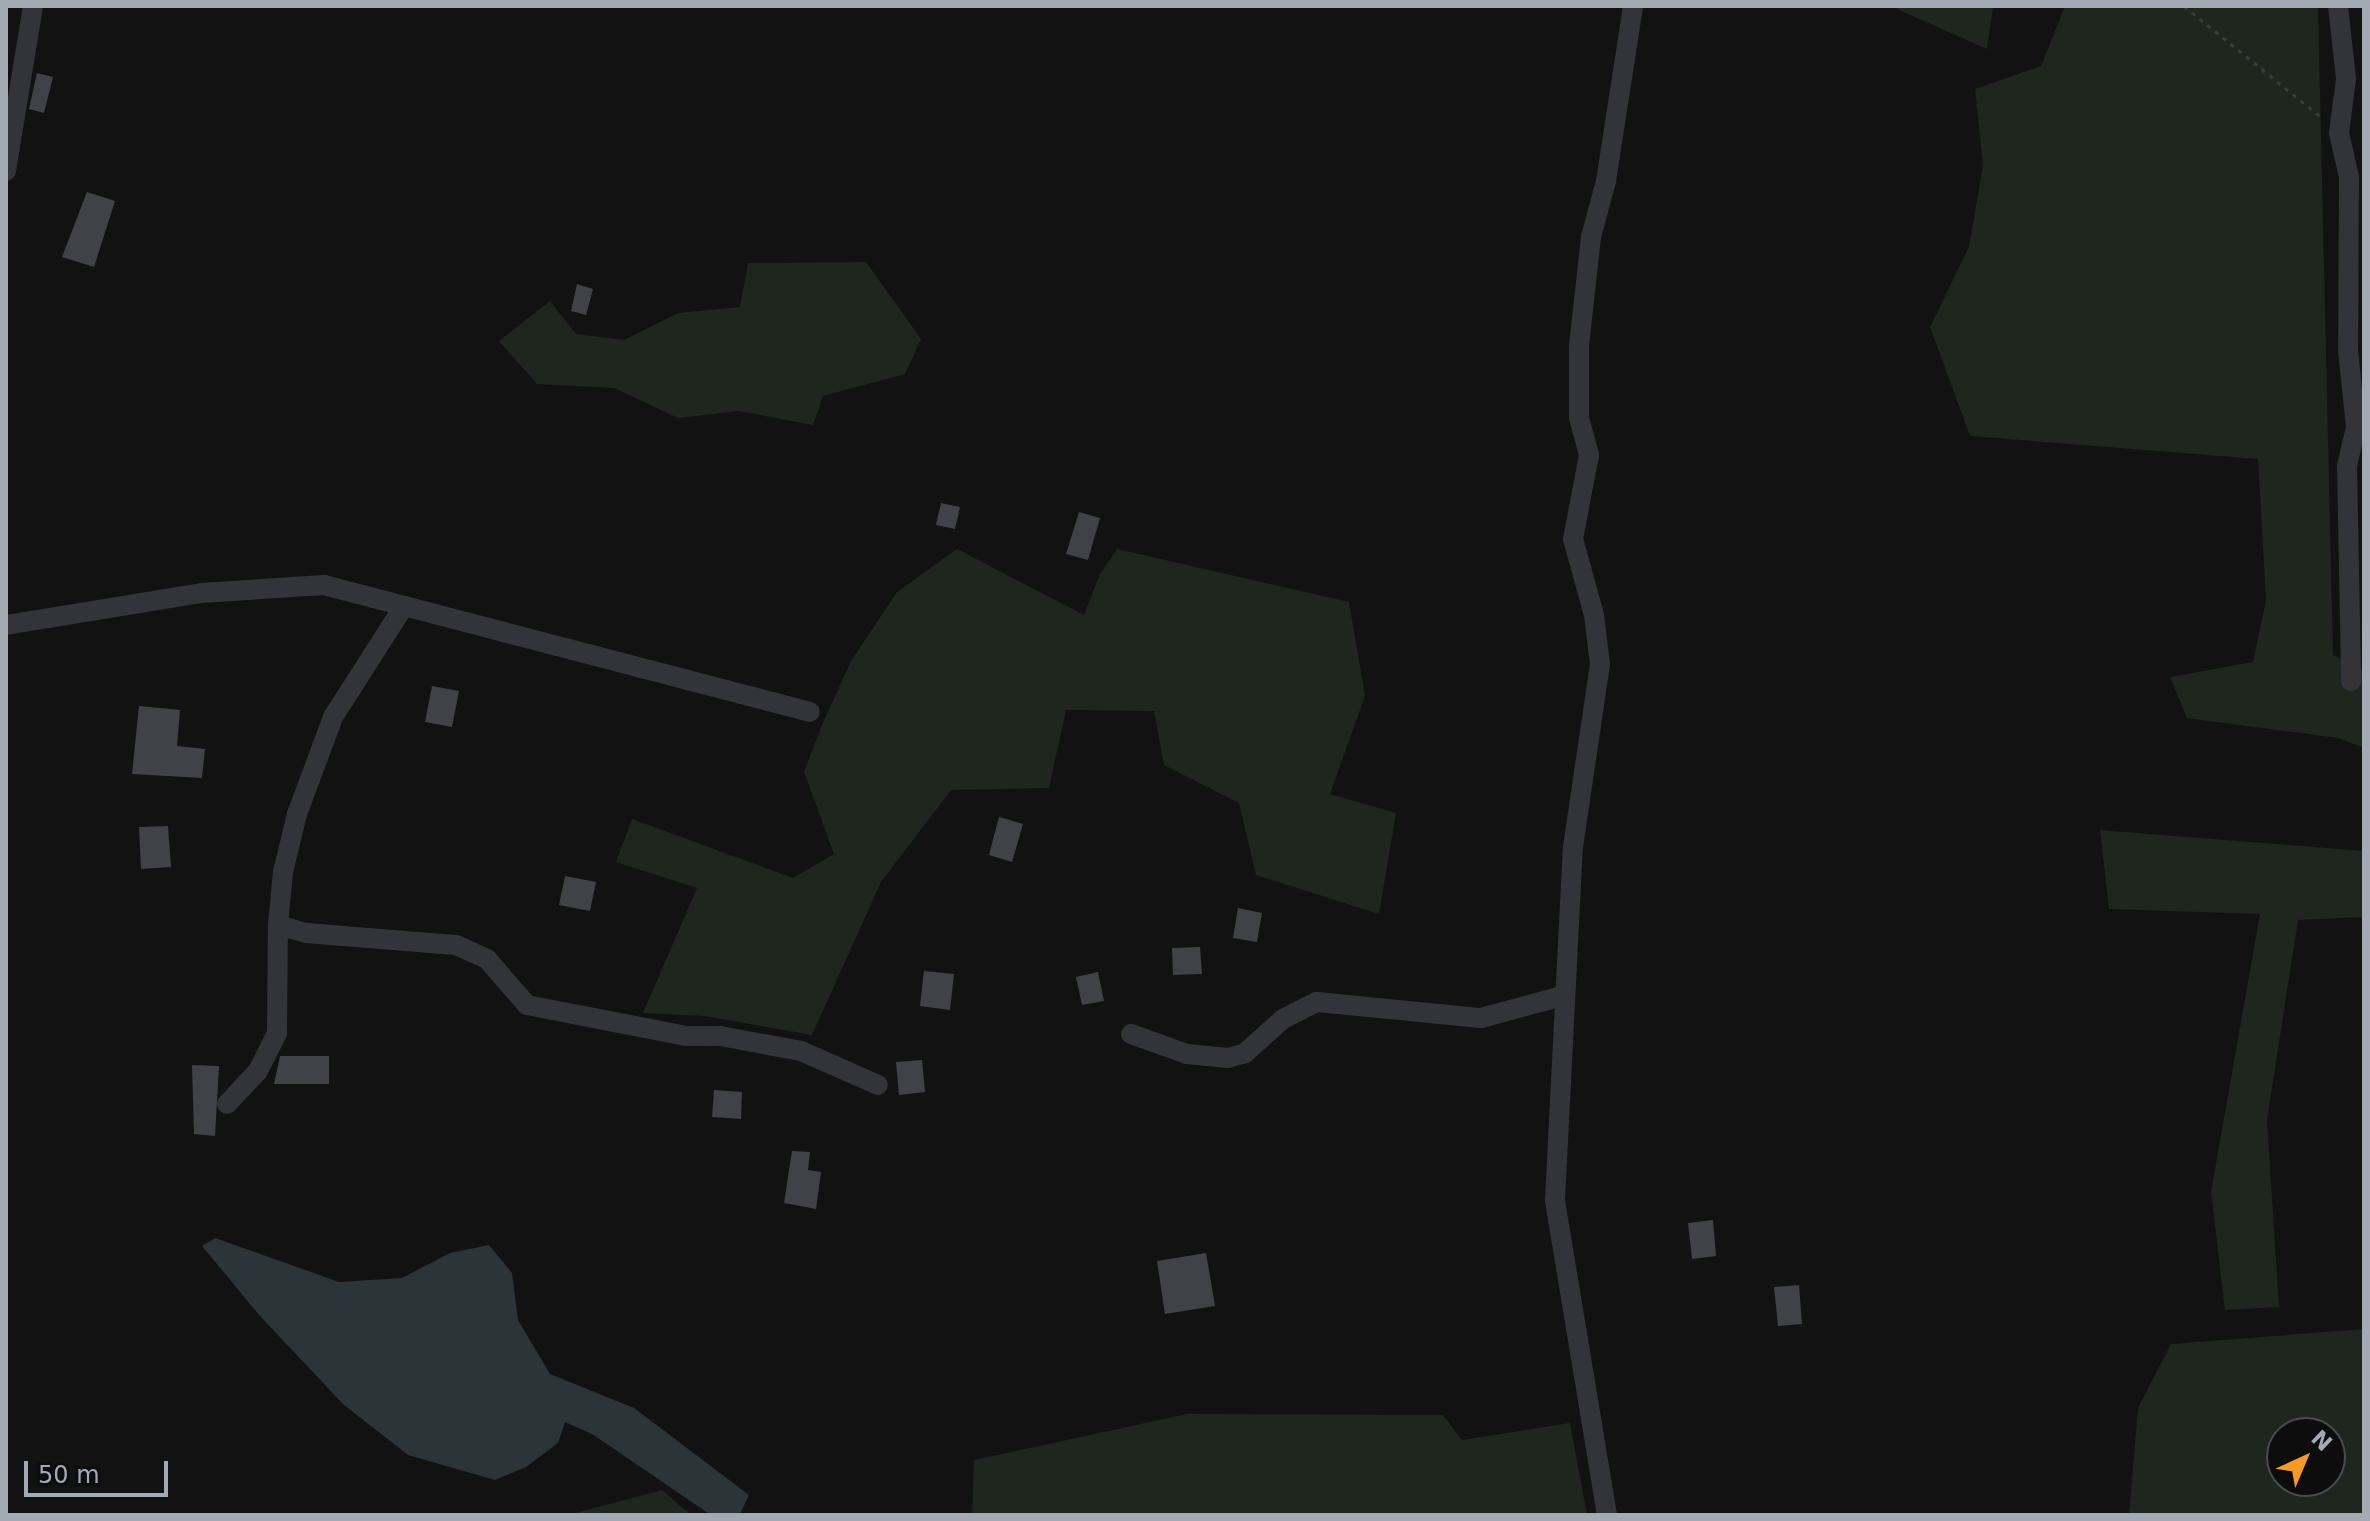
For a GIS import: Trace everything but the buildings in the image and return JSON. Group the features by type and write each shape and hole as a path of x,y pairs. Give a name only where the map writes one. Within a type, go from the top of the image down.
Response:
{"street":[{"path":"6,171 33,6"},
{"path":"1607,1515 1555,1200 1563,1128 1562,996 1573,847 1600,664 1594,615 1573,539 1589,455 1579,417 1579,346 1591,237 1606,181 1633,6"},
{"path":"2338,6 2346,79 2339,133 2349,177 2348,350 2356,427 2347,465 2351,681"},
{"path":"6,625 201,593 324,585 810,712"},
{"path":"227,1104 258,1071 277,1033 278,925 294,829 333,717 404,606"},
{"path":"278,925 306,933 456,945 487,959 527,1005 687,1036 720,1036 801,1051 878,1085"},
{"path":"1131,1034 1187,1054 1228,1058 1245,1053 1283,1019 1317,1002 1481,1018 1562,996"}],"path":[{"path":"2184,6 2339,133"}],"shaded area":[{"path":"1897,6 1993,6 1987,49 1897,9"},
{"path":"2065,6 2318,6 2333,655 2364,672 2364,748 2338,738 2187,718 2170,677 2253,662 2266,600 2258,459 1970,436 1930,327 1969,247 1983,165 1975,89 2041,66"},
{"path":"866,262 921,339 905,374 823,396 813,425 738,411 678,418 614,388 537,384 499,341 550,301 576,334 624,340 678,313 740,307 748,263"},
{"path":"957,549 1084,615 1100,574 1117,549 1349,602 1365,696 1330,794 1396,813 1379,914 1256,875 1239,803 1164,765 1154,711 1066,710 1049,788 951,790 881,882 812,1035 704,1016 643,1013 697,888 616,862 632,819 793,878 834,854 804,772 822,725 851,661 897,592"},
{"path":"2100,830 2364,851 2364,917 2298,920 2267,1120 2279,1307 2225,1310 2211,1192 2260,914 2109,909"},
{"path":"215,1238 339,1282 402,1278 450,1253 489,1245 512,1273 518,1320 550,1374 634,1408 749,1495 740,1514 711,1515 592,1434 565,1422 558,1443 526,1467 495,1480 408,1455 343,1404 260,1316 202,1246"},
{"path":"2364,1329 2364,1515 2129,1515 2138,1408 2171,1344"},
{"path":"1187,1414 1443,1415 1462,1440 1570,1423 1587,1515 972,1515 974,1460"},
{"path":"662,1490 691,1515 568,1515"}]}
